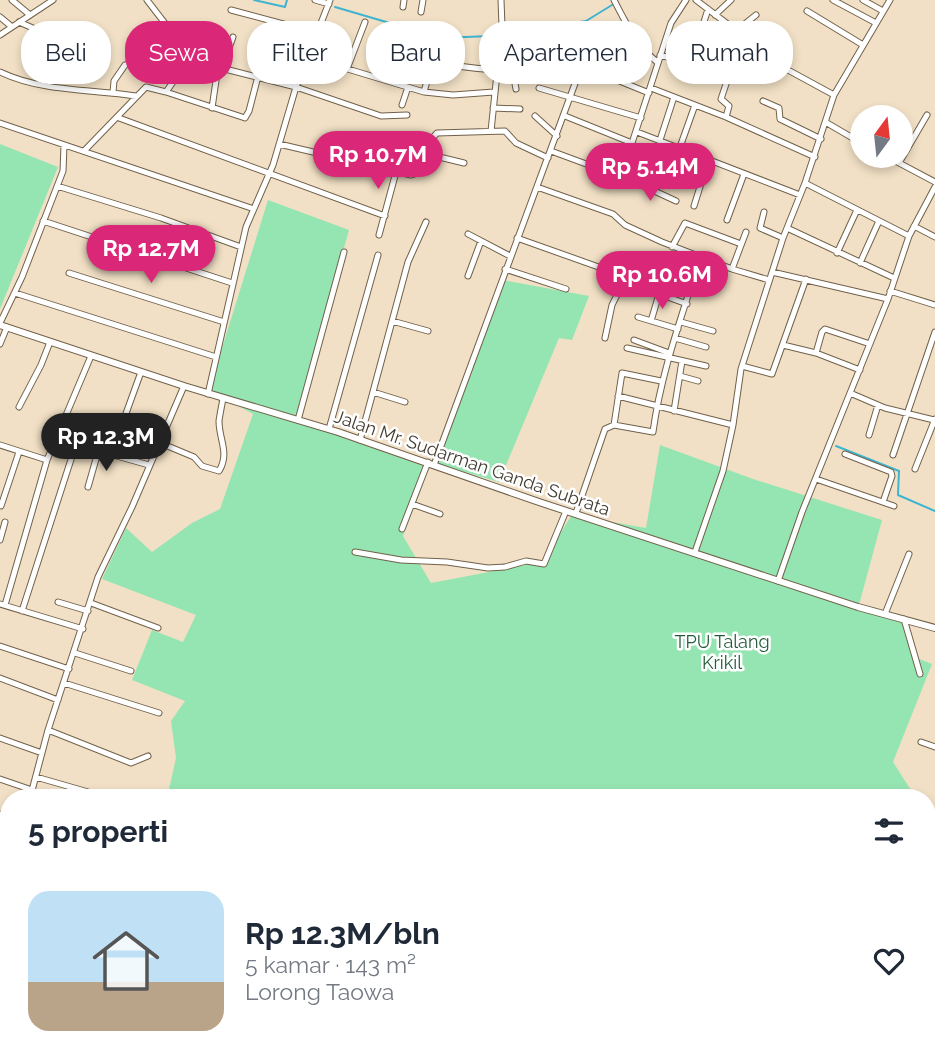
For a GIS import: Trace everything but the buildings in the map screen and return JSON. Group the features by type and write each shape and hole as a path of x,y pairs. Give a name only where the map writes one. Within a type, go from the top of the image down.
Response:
{"street":[{"path":"12,0 30,15"},
{"path":"0,35 53,0"},
{"path":"147,0 163,21"},
{"path":"315,0 330,2 322,21"},
{"path":"403,8 404,0"},
{"path":"421,12 423,0"},
{"path":"501,0 502,21"},
{"path":"565,116 629,144 633,141 671,23 686,0"},
{"path":"696,0 723,21"},
{"path":"715,15 731,0"},
{"path":"833,0 876,23"},
{"path":"863,0 883,11"},
{"path":"695,552 723,471 742,366 783,238 815,158 834,95 890,0"},
{"path":"615,2 626,25 644,51 658,63"},
{"path":"660,55 684,62 692,60 708,9"},
{"path":"230,10 272,21"},
{"path":"807,11 863,45"},
{"path":"748,21 756,15"},
{"path":"0,17 12,27"},
{"path":"352,56 365,22"},
{"path":"113,92 114,81 125,65"},
{"path":"402,529 431,464 565,116 580,70 585,67 674,97 726,117 815,158"},
{"path":"0,72 27,83 136,96"},
{"path":"793,72 834,95"},
{"path":"166,92 172,84"},
{"path":"212,108 217,84"},
{"path":"84,151 148,86 238,117 246,117 256,84"},
{"path":"281,84 381,116 407,115"},
{"path":"208,394 241,247 269,175 298,84"},
{"path":"398,84 424,92 453,95 494,92"},
{"path":"424,92 426,84"},
{"path":"491,131 495,84"},
{"path":"515,84 516,89"},
{"path":"726,84 721,99 729,106 726,117"},
{"path":"402,104 408,87"},
{"path":"539,88 641,118"},
{"path":"660,140 674,97"},
{"path":"763,101 779,108 780,119 821,139"},
{"path":"680,147 695,105"},
{"path":"493,108 520,109"},
{"path":"535,116 557,136"},
{"path":"914,138 927,116"},
{"path":"118,118 386,216"},
{"path":"0,123 254,209"},
{"path":"827,123 850,136"},
{"path":"279,144 397,172 416,174 424,166 431,138 437,133 491,131 508,132 516,143 548,158"},
{"path":"637,132 800,195"},
{"path":"379,236 406,135"},
{"path":"332,156 336,140"},
{"path":"0,344 2,325 64,167 64,145"},
{"path":"551,151 635,182 676,201"},
{"path":"427,154 464,163"},
{"path":"694,206 708,161"},
{"path":"778,580 888,299 909,236 935,185 907,168"},
{"path":"727,220 744,174"},
{"path":"805,183 909,236"},
{"path":"57,186 161,218 241,247"},
{"path":"537,187 613,214 625,225 700,258 769,280"},
{"path":"837,253 858,209"},
{"path":"764,212 760,228 783,238"},
{"path":"860,263 879,220"},
{"path":"43,221 232,283"},
{"path":"360,440 408,262 426,222"},
{"path":"673,247 685,223 741,244"},
{"path":"914,226 935,237"},
{"path":"787,228 894,278"},
{"path":"732,269 746,232"},
{"path":"468,234 510,256"},
{"path":"517,238 610,270 622,276 624,281 687,304"},
{"path":"468,276 481,241"},
{"path":"298,420 344,252"},
{"path":"329,429 377,255"},
{"path":"576,513 603,432 614,425 653,433 661,381 700,258"},
{"path":"656,267 694,279"},
{"path":"505,269 566,289"},
{"path":"772,272 888,299"},
{"path":"69,273 224,322"},
{"path":"742,366 772,374 806,279"},
{"path":"605,338 612,305 624,281"},
{"path":"890,291 935,304"},
{"path":"15,293 216,357"},
{"path":"651,321 659,294"},
{"path":"638,317 678,329"},
{"path":"392,321 428,331"},
{"path":"681,322 713,331"},
{"name":"Jalan Mr. Sudarman Ganda Subrata","path":"2,325 208,394 329,429 566,511 778,580 904,620 934,625"},
{"path":"816,354 822,332 825,330 870,344"},
{"path":"893,455 935,332"},
{"path":"675,338 706,347"},
{"path":"634,340 681,361 706,366"},
{"path":"19,407 50,342"},
{"path":"783,345 860,370"},
{"path":"627,348 668,356"},
{"path":"83,629 3,605 47,460 91,356"},
{"path":"674,411 681,361"},
{"path":"120,430 141,372"},
{"path":"614,425 623,373 661,381"},
{"path":"680,376 698,381"},
{"path":"32,789 48,730 102,568 132,507 184,386"},
{"path":"373,392 405,402"},
{"path":"850,393 906,414 934,419 915,469"},
{"path":"618,396 733,425"},
{"path":"158,442 194,457 202,466 219,471 224,462 225,450 219,420 223,398"},
{"path":"869,435 877,405"},
{"path":"57,439 149,465"},
{"path":"22,611 76,444"},
{"path":"0,445 47,460"},
{"path":"1,506 19,452"},
{"path":"88,487 98,452"},
{"path":"845,454 891,471 892,476 883,502"},
{"path":"816,479 894,506"},
{"path":"412,504 440,514"},
{"path":"355,552 401,560 447,562 488,568 526,561 544,564 566,511"},
{"path":"0,540 5,522"},
{"path":"885,614 909,554"},
{"path":"58,602 88,611"},
{"path":"91,603 158,628"},
{"path":"904,620 920,674"},
{"path":"0,646 69,669"},
{"path":"75,653 131,671"},
{"path":"0,678 58,700"},
{"path":"64,683 159,713"},
{"path":"48,730 131,763 148,756"},
{"path":"0,738 42,753"},
{"path":"920,742 935,747"},
{"path":"36,777 78,789"},
{"path":"0,779 29,789"}],"green space":[{"path":"0,144 58,167 0,309"},
{"name":"TPU Talang Krikil","path":"268,200 349,230 296,420 429,468 403,536 431,583 541,562 572,515 646,528 660,445 753,479 882,520 859,605 902,622 914,657 932,664 893,762 910,789 169,789 176,758 171,721 185,701 132,680 152,630 183,642 196,615 102,579 126,528 152,552 192,523 220,509 253,414 209,390"},
{"path":"502,280 589,296 572,340 559,338 499,482 434,463"}],"waterway":[{"path":"254,0 285,7 287,0"},
{"path":"586,21 612,5"},
{"path":"335,7 441,38 479,36"},
{"path":"836,446 899,471 898,495 935,511"}]}
